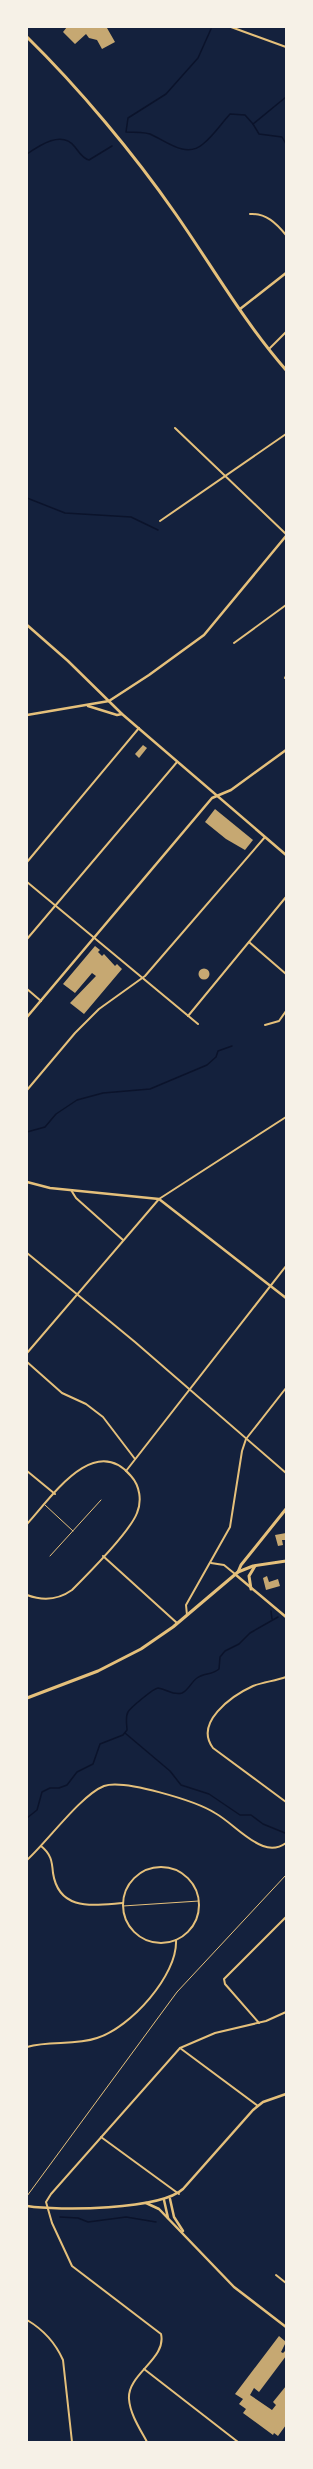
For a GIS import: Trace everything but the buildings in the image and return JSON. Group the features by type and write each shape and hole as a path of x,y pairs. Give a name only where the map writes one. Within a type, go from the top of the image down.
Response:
{"main road":[{"path":"27,36 139,164 176,214 268,349 286,370"},
{"path":"237,1574 241,1565 286,1509"},
{"path":"27,1698 116,1662 147,1645 178,1624 237,1574 255,1566 286,1561"},
{"path":"251,1589 249,1576 255,1566"}],"street":[{"path":"231,27 286,47"},
{"path":"250,214 258,214 268,218 286,235"},
{"path":"240,309 286,273"},
{"path":"268,349 286,332"},
{"path":"27,715 109,701 204,635 286,535 224,477 175,428"},
{"path":"160,522 286,434"},
{"path":"234,643 286,605"},
{"path":"27,625 76,668 122,714 286,855"},
{"path":"84,705 117,715 122,714"},
{"path":"27,862 139,728"},
{"path":"27,1017 216,795 231,790 286,750"},
{"path":"27,939 178,762"},
{"path":"27,1090 91,1016 142,978 265,838"},
{"path":"27,882 198,1024"},
{"path":"188,1016 286,897"},
{"path":"249,942 286,974"},
{"path":"27,989 41,1001"},
{"path":"265,1025 279,1021 286,1011"},
{"path":"27,1353 78,1295 123,1240 160,1199 286,1118"},
{"path":"27,1183 41,1187 160,1199 286,1298"},
{"path":"72,1190 76,1198 123,1240"},
{"path":"27,1253 286,1473"},
{"path":"126,1471 190,1391 286,1266"},
{"path":"27,1362 62,1393 86,1404 103,1417 135,1459"},
{"path":"187,1616 186,1605 230,1527 242,1451 246,1439 286,1388"},
{"path":"27,1524 78,1469 88,1464 107,1462 126,1471 138,1488 140,1500 137,1512 131,1523 103,1556 67,1594 48,1599 27,1595"},
{"path":"27,1471 55,1494"},
{"path":"103,1556 178,1624"},
{"path":"211,1563 224,1565 237,1574 251,1589 286,1617"},
{"path":"286,1677 257,1685 244,1691 216,1714 210,1721 207,1732 208,1740 213,1748 286,1802"},
{"path":"27,1860 96,1791 104,1786 116,1784 126,1785 200,1805 225,1819 261,1845 276,1848 286,1843"},
{"path":"41,1846 51,1856 58,1890 70,1901 90,1906 123,1903"},
{"path":"160,1866 172,1868 186,1876 196,1890 199,1901 195,1922 185,1934 176,1940 159,1943 139,1936 128,1923 123,1903 127,1886 134,1877 149,1868 160,1866"},
{"path":"259,2023 225,1984 225,1976 286,1917"},
{"path":"27,2047 58,2042 84,2042 105,2035 117,2028 141,2007 164,1978 176,1953 176,1940"},
{"path":"147,2442 131,2410 129,2399 132,2385 156,2353 162,2342 159,2332 72,2266 46,2208 46,2202 50,2194 180,2048 222,2030 259,2023 286,2012"},
{"path":"180,2048 258,2106"},
{"path":"27,2206 46,2208 110,2207 170,2199 179,2194 258,2106 286,2094"},
{"path":"101,2137 179,2194"},
{"path":"170,2199 174,2216 187,2236"},
{"path":"164,2200 168,2218"},
{"path":"146,2203 159,2209 187,2236 234,2287 286,2326"},
{"path":"276,2275 286,2282"},
{"path":"27,2320 49,2336 58,2348 63,2360 72,2442"},
{"path":"144,2369 238,2442"}],"lane":[{"path":"50,1556 101,1500"},
{"path":"45,1505 73,1531"},
{"path":"123,1906 199,1901"}],"path":[{"path":"27,2196 177,1992 286,1875"}],"waterway":[{"path":"211,29 198,58 166,94 128,118 126,132 141,132 150,134 176,147 190,150 207,141 230,114 245,115 253,124 286,97"},
{"path":"253,124 259,134 282,137 286,144"},
{"path":"27,154 44,143 58,139 70,142 83,157 89,160 112,146"},
{"path":"27,498 65,513 131,517 158,530"},
{"path":"27,1132 45,1127 56,1114 77,1100 103,1093 150,1089 207,1065 216,1057 218,1051 232,1046"},
{"path":"271,1611 272,1619"},
{"path":"27,1818 37,1810 42,1792 50,1788 59,1788 67,1785 77,1772 93,1764 100,1744 123,1735 127,1730 126,1719 128,1712 142,1698 158,1688 176,1694 184,1692 197,1678 219,1669 220,1657 225,1651 239,1644 250,1633 278,1617"},
{"path":"125,1733 170,1771 181,1785 209,1794 240,1815 251,1815 263,1824 285,1833"},
{"path":"60,2217 78,2218 88,2222 126,2217 156,2222"}]}
